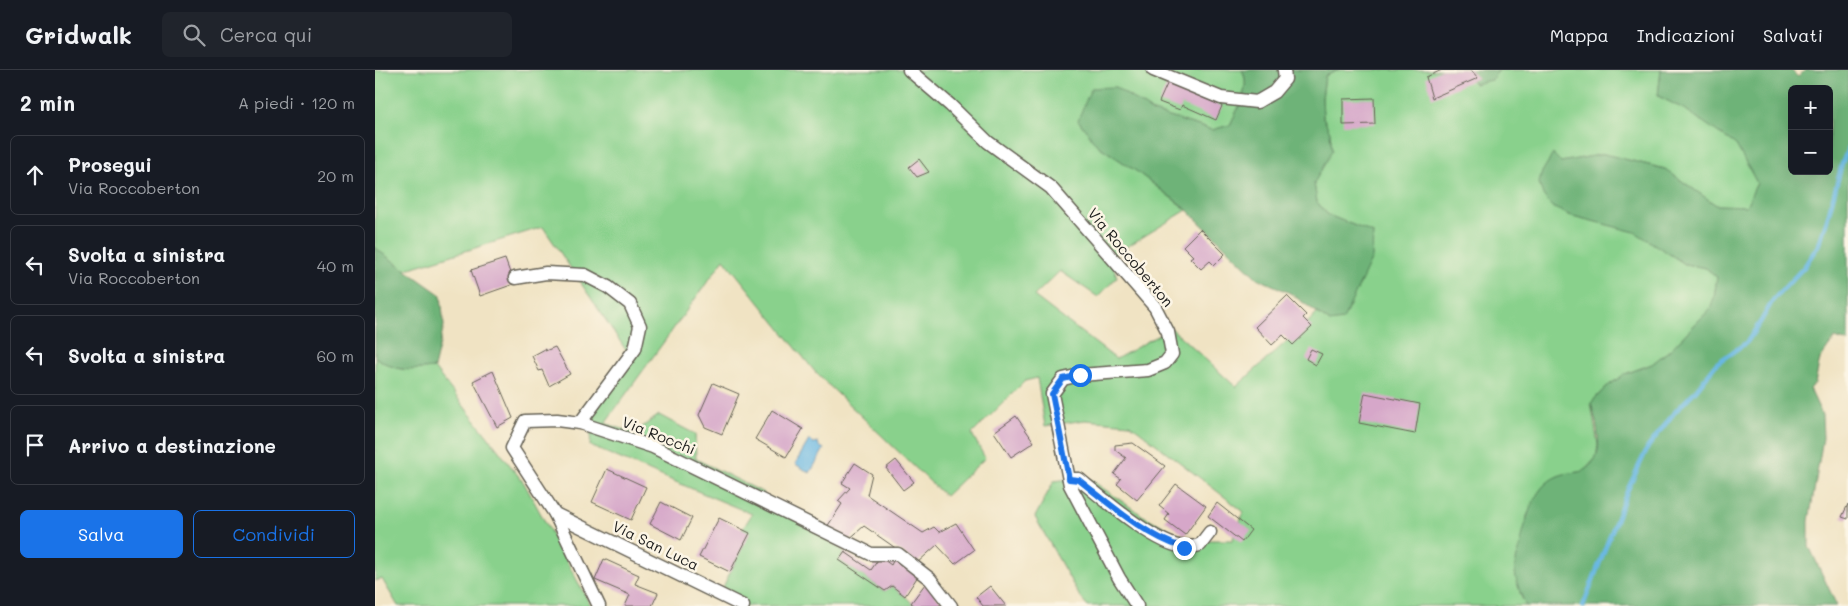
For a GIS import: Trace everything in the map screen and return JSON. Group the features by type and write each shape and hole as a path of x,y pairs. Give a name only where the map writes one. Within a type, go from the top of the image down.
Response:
{"street":[{"name":"Via Roccoberton","path":"909,70 950,105 988,142 1051,188 1155,307 1169,332 1172,354 1165,363 1148,370 1080,375 1063,379 1052,394 1069,479 1119,578 1137,606"},
{"path":"1153,70 1221,98 1257,102 1274,92 1285,79 1284,70"},
{"path":"515,278 546,273 585,274 608,286 630,304 641,326 635,349 580,422"},
{"name":"Via Rocchi","path":"599,606 555,514 512,448 525,421 557,420 580,422 653,448 871,554 897,554 931,580 951,606"},
{"path":"1069,479 1079,480 1135,524 1166,542 1184,548 1200,545 1210,532"},
{"name":"Via San Luca","path":"555,514 743,606"}],"green space":[{"path":"375,70 1242,70 1245,76 1244,90 1240,105 1230,125 1212,130 1153,112 1115,87 1078,120 1097,145 1136,171 1187,210 1110,257 1117,277 1098,297 1060,271 1034,296 1116,359 1171,328 1236,387 1318,313 1330,322 1373,233 1328,215 1317,202 1314,183 1332,150 1330,132 1323,117 1322,98 1325,76 1339,70 1466,70 1491,80 1499,70 1661,70 1658,96 1686,110 1737,145 1757,183 1746,206 1716,205 1665,169 1604,154 1561,162 1569,215 1636,232 1685,264 1706,268 1717,277 1714,298 1710,309 1671,349 1652,364 1625,374 1605,388 1591,403 1598,445 1596,458 1583,472 1558,476 1541,489 1527,516 1520,594 1526,606 1088,606 1080,597 1035,517 1054,481 1069,479 1091,480 1142,515 1189,540 1232,540 1244,512 1130,424 1085,420 1045,426 1037,378 1025,381 972,434 985,458 945,496 816,373 724,259 605,423 634,433 659,415 695,434 696,459 764,493 760,500 817,531 845,552 840,560 885,591 892,586 915,606 745,606 721,591 749,534 742,530 752,514 590,446 592,416 632,359 543,227 404,270 375,246"},
{"path":"1242,70 1339,70 1325,76 1322,98 1323,117 1330,132 1332,151 1314,183 1317,202 1328,215 1373,233 1372,258 1343,320 1330,322 1290,293 1257,278 1184,207 1097,145 1078,120 1091,88 1115,87 1153,112 1212,130 1230,125 1240,105 1244,90 1245,76"},
{"path":"1466,70 1499,70 1491,80 1474,84"},
{"path":"1661,70 1791,70 1798,77 1805,70 1848,70 1848,342 1835,338 1820,359 1815,383 1810,389 1822,415 1823,438 1809,521 1809,546 1837,606 1526,606 1515,574 1515,564 1527,517 1536,497 1549,481 1564,474 1582,471 1595,459 1598,439 1591,403 1605,388 1625,374 1652,364 1671,349 1710,309 1714,298 1717,277 1706,268 1685,264 1635,232 1569,215 1552,207 1543,195 1539,183 1542,172 1553,154 1561,162 1604,154 1665,169 1716,205 1746,206 1757,183 1736,145 1686,110 1658,96"},
{"path":"375,246 379,251 441,295 444,326 434,368 397,368 375,357"},
{"path":"375,357 397,368 434,368 524,483 591,606 398,606 382,579 375,581"}],"water":[{"path":"809,440 814,443 818,442 819,446 824,449 810,473 795,464"}],"building":[{"path":"1442,70 1471,70 1478,78 1432,98 1426,77"},
{"path":"1168,82 1222,106 1216,120 1182,105 1180,110 1159,102"},
{"path":"1374,98 1375,124 1343,125 1343,99"},
{"path":"919,159 929,172 917,177 909,167"},
{"path":"1200,229 1225,254 1214,265 1210,261 1201,269 1190,258 1193,256 1183,246"},
{"path":"505,259 514,284 480,296 471,270"},
{"path":"1287,296 1306,315 1303,318 1312,327 1293,345 1283,335 1272,345 1255,327"},
{"path":"555,347 570,374 549,386 542,370 539,371 532,356 545,349 545,351"},
{"path":"1311,349 1322,354 1316,365 1306,359"},
{"path":"493,371 513,418 497,427 473,381"},
{"path":"713,383 739,394 722,434 705,427 699,415"},
{"path":"1365,393 1420,404 1415,434 1359,423"},
{"path":"772,410 803,429 786,457 755,439"},
{"path":"1016,416 1034,442 1011,457 994,432"},
{"path":"1133,443 1165,466 1137,500 1117,484 1121,479 1114,474 1126,458 1115,450 1115,445"},
{"path":"896,460 914,482 903,490 886,468"},
{"path":"855,463 872,474 867,495 923,533 934,527 939,532 956,523 974,550 955,564 937,545 917,563 864,526 847,541 827,527 842,504 838,501 850,488 842,483"},
{"path":"607,469 646,487 631,520 592,502"},
{"path":"1176,484 1206,506 1185,535 1165,520 1169,514 1159,506"},
{"path":"661,502 692,518 681,540 650,524"},
{"path":"1217,503 1251,530 1242,542 1208,516"},
{"path":"1848,504 1848,519 1842,517"},
{"path":"719,518 750,533 730,572 699,557"},
{"path":"845,552 871,570 880,557 891,565 894,559 918,576 905,596 892,586 885,591 839,560"},
{"path":"604,559 639,575 635,584 658,593 652,606 625,606 630,595 595,580"},
{"path":"925,584 937,593 935,596 942,602 939,606 915,606 911,603"},
{"path":"990,586 1006,606 983,606 976,597"}],"waterway":[{"path":"1583,606 1628,489 1648,447 1717,363 1747,342 1773,300 1804,267 1819,244 1848,148"}],"route":[{"path":"1080,375 1063,379 1052,394 1069,479 1079,480 1135,524 1166,542 1184,548"}]}
